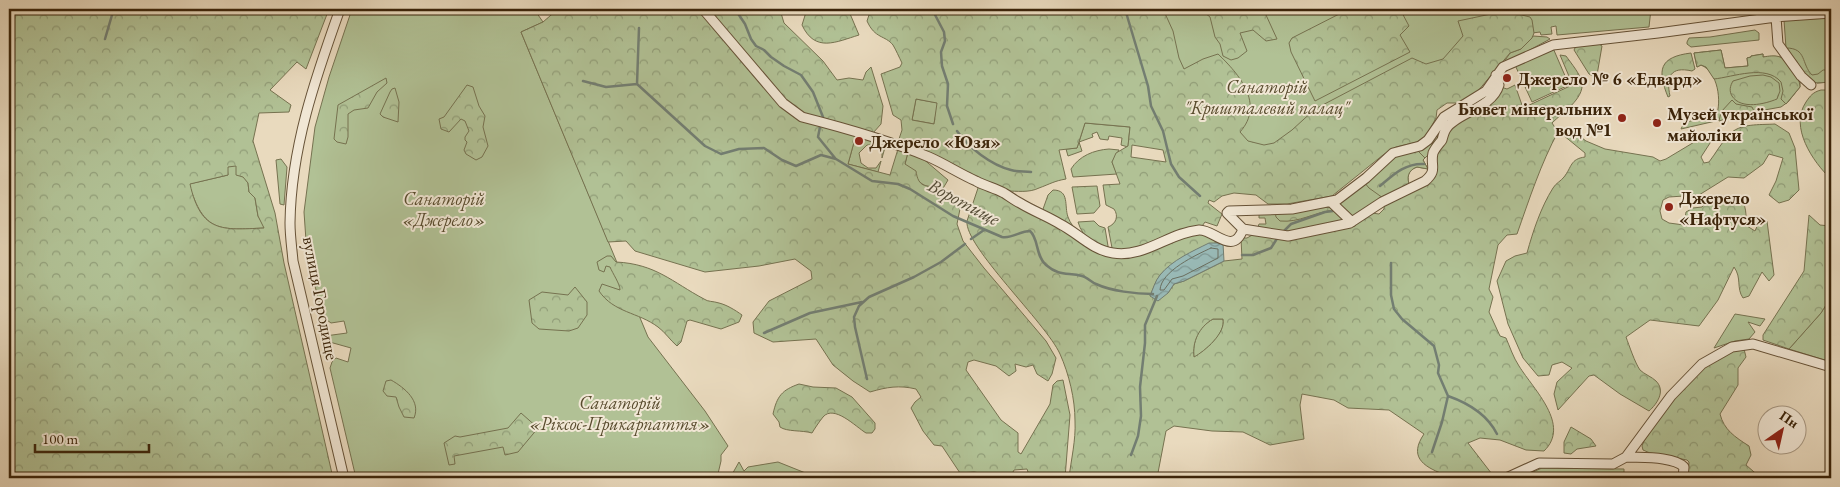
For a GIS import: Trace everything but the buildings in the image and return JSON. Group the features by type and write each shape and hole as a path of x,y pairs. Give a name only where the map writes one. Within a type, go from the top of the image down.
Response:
{"street":[{"name":"вулиця Городище","path":"340,9 319,68 303,124 294,168 290,225 293,261 344,478"},
{"path":"703,9 783,103 793,112 802,117 874,138 929,157 977,182 1003,192 1019,203 1061,224 1093,246 1104,251 1125,254 1142,252 1180,233 1201,230 1206,230 1220,239 1230,241 1237,239 1243,229"},
{"path":"1496,75 1499,85 1496,93 1479,107 1450,123 1445,130 1433,154 1433,171 1430,177 1382,202 1352,222 1288,236 1243,229 1228,215 1228,212 1292,209 1337,200 1366,178 1393,153 1428,140 1444,117 1486,91 1496,75 1503,67 1556,44 1658,33 1776,17 1831,14"},
{"path":"1776,17 1778,44 1801,76 1811,85"},
{"path":"1331,202 1352,222"},
{"path":"1506,478 1539,463 1613,464 1626,457 1671,396 1702,364 1732,347 1753,344 1831,367"},
{"path":"1626,457 1657,458 1680,463 1684,467 1683,478"}],"green space":[{"path":"9,9 329,9 306,69 297,62 270,90 291,105 289,112 259,113 253,141 275,213 284,263 333,478 9,478","holes":["236,166 236,175 243,177 248,183 249,192 255,198 258,216 264,228 225,228 207,220 200,212 190,184 228,175 228,167"]},
{"name":"Санаторій «Джерело»","path":"361,9 534,9 543,22 521,32 648,337 705,411 728,446 721,455 717,478 356,478 330,368 336,358 348,362 351,348 326,341 325,336 347,333 344,321 331,323 323,317 307,255 304,212 315,127 329,77 351,12"},
{"path":"558,9 698,9 779,105 800,120 856,135 848,164 890,175 898,149 908,152 905,164 916,171 920,183 942,189 961,204 957,224 963,241 1046,341 1056,358 1048,381 1037,374 1033,365 1026,367 1015,364 1016,371 1009,376 996,366 974,360 968,362 966,370 1001,420 1018,433 1018,452 1021,454 1050,404 1053,385 1057,381 1063,380 1070,415 1065,478 1030,478 1027,469 1014,470 1010,478 974,472 960,473 942,446 934,445 923,431 911,408 921,397 916,389 893,387 870,392 833,365 816,339 773,342 754,333 753,322 769,301 812,279 811,271 795,259 759,266 705,272 635,251 626,241 608,242 521,32 543,22"},
{"path":"707,9 776,9 781,13 784,23 823,61 837,80 849,78 863,80 866,72 871,67 883,106 881,124 873,133 802,113 782,98"},
{"path":"807,9 848,9 859,35 827,43 813,39 807,34 802,25"},
{"path":"870,9 1163,9 1173,31 1179,58 1184,69 1218,54 1241,80 1250,100 1250,111 1247,121 1240,132 1248,141 1264,145 1274,143 1315,109 1412,58 1426,64 1443,59 1463,36 1458,21 1505,11 1530,17 1534,33 1532,38 1521,49 1510,53 1477,92 1459,103 1447,103 1437,110 1436,118 1426,136 1417,142 1396,147 1383,155 1332,196 1287,204 1268,204 1256,195 1234,193 1222,196 1214,202 1209,200 1208,203 1222,214 1217,226 1205,222 1200,229 1141,251 1113,253 1108,227 1115,222 1116,214 1114,209 1106,205 1103,185 1120,184 1112,162 1116,153 1128,146 1130,127 1085,123 1077,148 1059,150 1066,179 1031,191 1006,191 898,142 902,130 901,120 893,115 881,74 900,67 902,63 893,45 870,27 867,21","holes":["916,99 937,103 934,124 912,120","1132,145 1163,150 1166,162 1131,157"]},
{"name":"Санаторій \"Кришталевий палац\"","path":"1142,9 1651,9 1649,27 1557,35 1556,26 1551,27 1552,34 1541,35 1540,32 1524,34 1247,182"},
{"path":"1200,9 1267,9 1266,15 1277,39 1266,41 1253,30 1240,33 1247,51 1238,58 1231,60 1223,56 1220,44 1215,37 1210,17"},
{"path":"1349,9 1400,9 1409,26 1400,35 1410,52 1315,101 1291,52 1289,43 1292,38"},
{"path":"1831,18 1831,82 1817,83 1786,48 1784,20"},
{"path":"1755,30 1759,33 1759,40 1691,47 1687,44 1689,38 1710,37"},
{"path":"1533,36 1550,39 1502,65 1510,53 1521,49"},
{"path":"1599,44 1602,46 1597,75 1593,76 1589,74 1574,50 1576,46"},
{"path":"1553,48 1569,85 1532,102 1515,65"},
{"path":"1786,48 1793,49 1801,54 1812,75 1818,74 1823,70 1831,70 1831,82 1817,83 1810,81"},
{"path":"1721,50 1725,68 1748,66 1747,58 1751,56 1763,54 1763,57 1780,57 1800,82 1800,87 1788,102 1781,107 1681,129 1687,122 1716,117 1719,103 1715,80 1707,69 1701,65 1697,67 1694,53"},
{"path":"1721,50 1725,68 1748,66 1747,58 1751,56 1763,54 1763,57 1780,57 1793,69 1800,87 1786,104 1781,99 1783,91 1781,82 1775,77 1767,74 1749,73 1714,79 1706,67 1701,65 1697,67 1694,53"},
{"path":"1691,53 1695,69 1692,71 1679,70 1671,74 1669,78 1670,96 1668,97 1662,79 1663,66 1672,58"},
{"path":"1560,55 1566,56 1575,69 1581,80 1582,89 1572,105 1552,123 1558,132 1541,169 1517,234 1507,235 1498,245 1489,289 1493,297 1489,312 1500,336 1506,338 1513,356 1541,397 1552,419 1554,430 1551,441 1544,451 1526,450 1500,440 1480,438 1468,443 1495,478 1442,478 1443,474 1424,464 1420,459 1418,448 1424,434 1389,410 1348,408 1334,400 1302,394 1300,405 1304,439 1270,445 1243,432 1212,431 1174,426 1166,431 1157,478 1069,478 1074,443 1075,413 1073,395 1066,370 1052,340 991,266 970,233 967,221 979,185 1002,194 1111,254 1201,230 1217,243 1187,255 1160,275 1150,296 1168,293 1174,284 1224,261 1242,259 1241,238 1247,238 1254,234 1290,238 1372,213 1379,214 1384,209 1384,203 1425,184 1447,132 1501,87 1507,89 1515,85 1523,108 1570,86 1571,81","holes":["1213,319 1223,319 1218,336 1209,346 1194,357 1195,340 1200,331"]},
{"path":"1763,75 1771,77 1779,83 1780,91 1777,99 1753,105 1741,103 1732,96 1730,88 1733,81 1750,76"},
{"path":"386,78 387,83 377,92 368,108 354,110 348,114 348,137 346,144 337,142 334,139 338,105"},
{"path":"467,85 473,87 479,106 485,116 483,127 488,146 482,157 476,160 466,154 464,150 467,142 465,137 469,131 465,121 461,119 449,132 441,129 439,119 444,117"},
{"path":"395,88 399,102 398,122 383,117 380,114 390,92"},
{"path":"1821,90 1831,90 1831,179 1817,163 1805,144 1800,122 1801,112 1806,102 1812,94"},
{"path":"916,99 938,103 934,124 912,120"},
{"path":"1732,100 1736,104 1752,107 1754,111 1719,121 1721,112"},
{"path":"1458,112 1431,152 1423,160 1428,169 1417,167 1410,172 1408,177 1410,186 1353,218 1338,204 1340,200 1417,150 1443,120"},
{"path":"1085,123 1130,127 1128,147 1121,145 1122,138 1109,136 1108,140 1100,139 1097,132 1092,134 1093,137 1079,142 1082,151 1068,156 1066,149 1077,148"},
{"path":"1775,124 1789,133 1795,148 1799,190 1789,200 1779,203 1769,195 1776,181 1783,158 1769,154 1763,164 1744,178 1728,177 1699,195 1669,197 1663,200 1660,211 1662,219 1669,223 1684,225 1686,212 1693,208 1702,207 1710,198 1721,195 1732,201 1738,198 1745,207 1747,226 1755,231 1759,222 1767,221 1774,275 1769,281 1762,272 1749,296 1743,298 1738,275 1734,267 1718,300 1699,326 1650,320 1626,337 1640,370 1659,385 1659,397 1649,411 1620,394 1594,375 1589,376 1558,410 1554,394 1557,382 1572,368 1562,362 1552,365 1549,375 1538,376 1523,358 1508,324 1497,281 1506,261 1527,253 1538,219 1553,188 1564,177 1574,162 1585,157 1585,153 1563,135 1569,128 1586,141 1605,149 1653,157 1660,161 1706,135 1712,140 1701,157 1704,163 1709,162 1723,141 1738,128 1750,125"},
{"path":"856,135 886,144 882,158 882,150 875,145 867,145 859,153 861,163 868,168 876,168 881,161 878,172 848,164"},
{"path":"1109,149 1119,150 1112,162 1117,174 1073,177 1071,169 1083,157 1092,152"},
{"path":"1417,150 1425,158 1423,160 1428,169 1417,167 1412,170 1408,177 1410,186 1383,198 1364,182 1393,156"},
{"path":"908,152 921,157 948,180 942,190 926,186 914,177 905,164"},
{"path":"281,159 287,167 284,205 280,204 276,160"},
{"path":"236,165 248,183 249,192 255,198 258,216 265,228 236,229 215,225 201,212 195,200 189,184 228,175 227,167"},
{"path":"1097,186 1100,206 1094,213 1077,214 1072,187"},
{"path":"1053,190 1062,193 1064,196 1068,217 1079,234 1042,212 1048,195"},
{"path":"1330,207 1344,221 1289,232 1258,227 1259,224 1266,224 1265,218 1259,218 1259,213"},
{"path":"1330,207 1334,210 1287,221 1280,221 1276,217 1275,212"},
{"path":"1809,215 1820,225 1831,225 1831,297 1821,313 1789,349 1763,340 1763,335 1804,271"},
{"path":"1094,221 1099,226 1105,228 1109,252 1086,237 1078,222"},
{"path":"607,256 611,256 616,262 630,263 653,270 706,300 728,306 742,315 739,322 721,329 690,320 687,321 681,342 677,346 658,327 612,304 599,291 602,284 620,290 610,267 606,266 604,272 599,270 597,262"},
{"path":"575,287 587,302 587,315 578,328 569,331 539,329 532,323 529,300 542,292 568,295"},
{"path":"1831,297 1831,362 1789,349 1821,313"},
{"path":"1735,314 1765,319 1760,326 1748,322 1755,332 1749,339 1735,341 1714,348"},
{"path":"1213,319 1223,319 1221,330 1214,341 1194,358 1194,346 1197,336 1203,326"},
{"path":"1744,349 1746,357 1738,368 1738,385 1720,414 1727,429 1749,446 1751,455 1746,465 1761,478 1688,478 1689,462 1687,460 1643,450 1644,441 1663,412 1698,371 1727,353"},
{"path":"391,380 410,396 415,406 414,418 404,417 396,397 387,396 383,391 386,381"},
{"path":"799,384 836,388 852,397 875,423 875,429 872,433 866,433 845,418 833,413 823,417 812,433 787,430 780,427 773,414 776,403 784,391"},
{"path":"521,413 538,428 518,452 505,455 503,447 454,456 455,464 449,465 444,443 455,436 460,437 508,428"},
{"path":"1571,427 1591,439 1596,446 1577,449 1571,454 1564,453 1564,442"},
{"path":"739,462 744,471 748,467 778,462 818,478 730,478"},
{"path":"1542,468 1624,469 1624,478 1519,478"}],"water":[{"path":"1209,243 1223,243 1224,261 1174,284 1168,293 1158,301 1150,296 1160,275 1170,265"}],"waterway":[{"path":"105,39 112,15 110,9"},
{"path":"735,9 756,46 784,66 801,75 813,92 823,117"},
{"path":"932,9 944,32 945,41 941,52 942,66 948,84 947,106 953,124"},
{"path":"1125,9 1148,86 1151,106 1163,131 1171,164 1179,177 1200,196"},
{"name":"Воротище","path":"639,28 637,84 705,146 721,154 739,149 764,148 782,160 796,166 821,155 836,159 872,181 898,184 910,189 953,216 1002,237 1030,231 1035,238 1040,257 1051,269 1064,274 1084,277 1096,284 1116,290 1153,294"},
{"path":"583,81 606,87 637,84"},
{"path":"820,127 818,137 835,158"},
{"path":"957,131 974,149 988,160 1003,168 1031,172"},
{"name":"Воротище","path":"1380,186 1405,168 1411,165 1424,164"},
{"name":"Воротище","path":"1282,233 1291,224 1333,211"},
{"path":"971,239 984,230"},
{"name":"Воротище","path":"1242,255 1253,255 1271,248 1278,237"},
{"path":"867,379 855,327 854,317 859,306 869,297 914,277 941,262 965,244"},
{"path":"1391,263 1391,295 1394,309 1402,319 1434,346 1439,365 1438,373 1448,396 1476,410 1488,421 1497,434"},
{"path":"1131,455 1138,436 1141,416 1140,387 1145,325 1157,296"},
{"path":"764,333 810,313 862,302"},
{"path":"1432,452 1448,396"}],"place":[{"name":"Джерело № 6 «Едвард»","path":"1507,78"},
{"name":"Бювет мінеральних вод №1","path":"1622,118"},
{"name":"Музей української майоліки","path":"1657,123"},
{"name":"Джерело «Юзя»","path":"859,141"},
{"name":"Джерело «Нафтуся»","path":"1669,207"}],"park label":[{"name":"Санаторій «Ріксос-Прикарпаття»","path":"620,412"}]}
